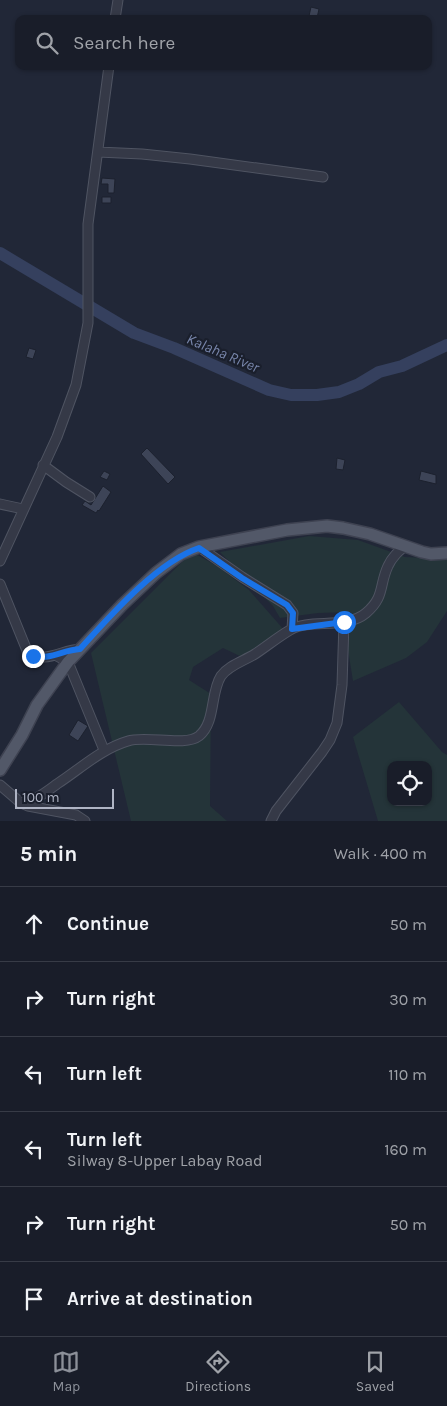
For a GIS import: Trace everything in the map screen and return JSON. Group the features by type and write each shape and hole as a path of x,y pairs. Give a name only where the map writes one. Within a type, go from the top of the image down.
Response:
{"main road":[{"path":"0,770 22,735 37,705 68,662 122,605 156,573 181,554 199,548 287,530 327,526 370,534 431,554 447,553"}],"street":[{"path":"116,15 118,0"},
{"path":"0,561 57,437 76,385 88,322 86,291 88,224 109,70"},
{"path":"98,152 190,159 323,177"},
{"path":"43,465 90,497"},
{"path":"0,504 23,509"},
{"path":"21,803 35,799 104,750 129,740 186,741 198,736 207,724 217,684 226,671 292,629 344,622 365,614 375,603 382,590 387,566 392,558 405,546"},
{"path":"199,548 242,578 287,605 293,613 292,629"},
{"path":"0,584 28,653 33,656 46,658 66,650 80,649"},
{"path":"271,821 276,811 326,746 337,723 342,685 344,622"},
{"path":"55,655 68,662 104,750"},
{"path":"0,785 21,803 40,809 76,815 85,821"}],"shaded area":[{"path":"309,536 358,540 405,557 447,559 447,611 427,642 406,658 353,681 348,650 351,612 318,613 280,618 273,606 220,552"},
{"path":"192,552 217,566 249,590 285,631 244,658 223,648 193,667 189,680 211,694 210,806 227,821 131,821 91,653"},
{"path":"399,702 442,752 447,755 447,821 378,821 353,737"}],"building":[{"path":"311,7 319,9 318,15 309,15"},
{"path":"102,178 115,179 114,193 108,193 108,184 101,184"},
{"path":"102,197 111,197 111,203 102,203"},
{"path":"29,348 36,350 33,359 26,357"},
{"path":"147,448 175,477 168,484 141,454"},
{"path":"337,458 345,460 343,470 336,469"},
{"path":"104,471 110,474 107,480 100,477"},
{"path":"421,471 436,475 436,484 419,480"},
{"path":"103,486 111,492 99,511 96,513 82,505 85,501 91,505"},
{"path":"78,720 88,726 78,741 69,735"}],"waterway":[{"name":"Kalaha River","path":"0,253 134,333 174,348 269,390 291,395 317,395 339,392 359,384 379,372 402,366 447,345"}],"route":[{"path":"33,656 46,658 66,650 80,649 156,573 181,554 199,548 242,578 292,609 294,618 292,629 344,622"}]}
